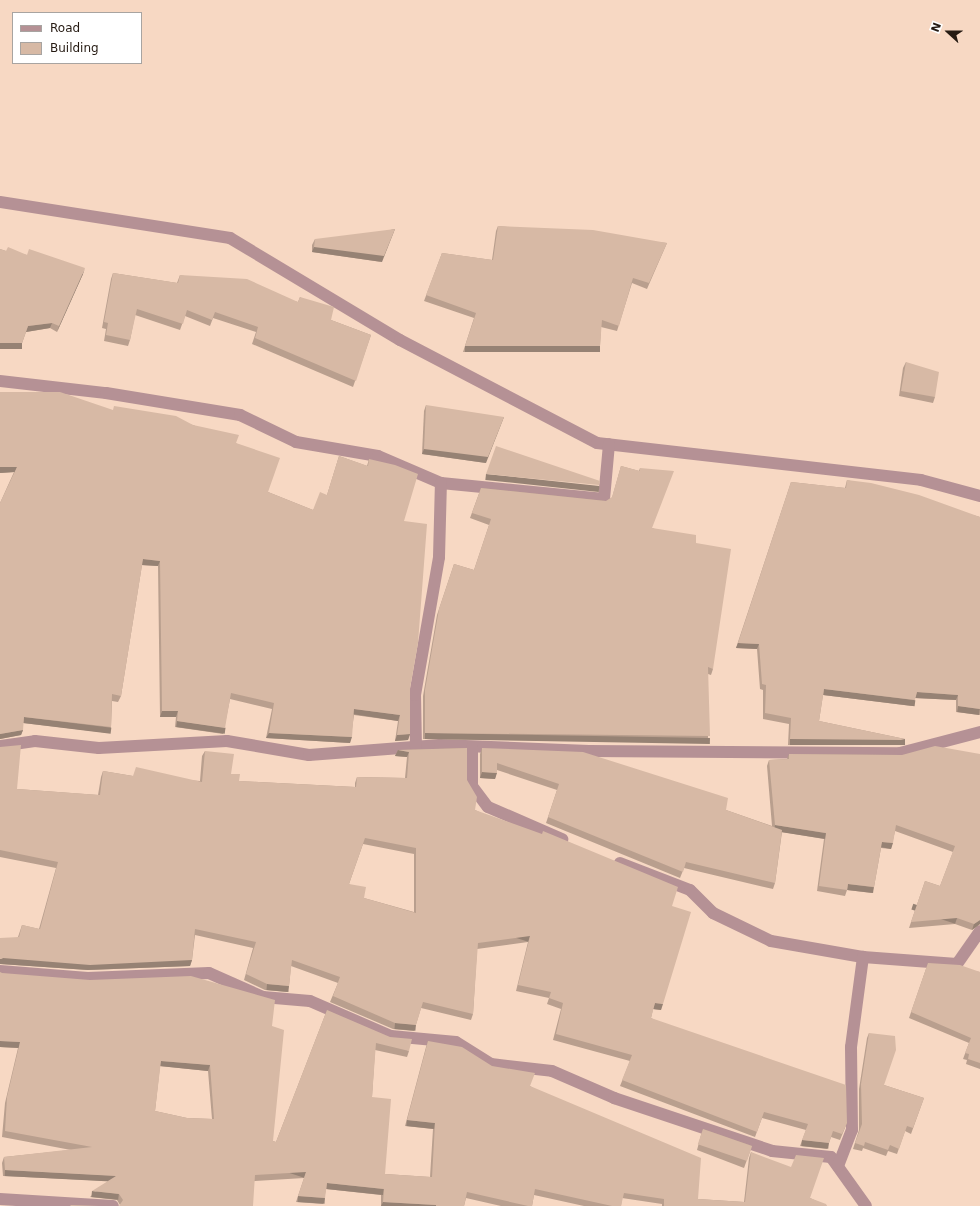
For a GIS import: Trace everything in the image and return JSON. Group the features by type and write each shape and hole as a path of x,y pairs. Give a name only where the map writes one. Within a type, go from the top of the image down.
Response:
{"street":[{"path":"0,202 230,238 400,340 597,443 920,480 980,496"},
{"path":"0,381 106,392 240,415 296,442 378,456 441,484 604,499 609,444"},
{"path":"416,747 415,695 439,557 441,484"},
{"path":"0,746 35,741 99,748 227,742 309,755 416,747 472,746 900,753 980,732"},
{"path":"472,746 472,786 488,807 571,843"},
{"path":"606,858 690,890 713,913 771,941 862,957 957,964 980,931"},
{"path":"838,1166 852,1130 851,1047 862,957"},
{"path":"0,971 88,978 209,973 263,997 310,1001 391,1036 456,1042 491,1064 552,1071 614,1098 772,1151 831,1157 866,1206"},
{"path":"0,1199 113,1206"}],"building":[{"path":"498,226 593,230 667,243 649,283 633,278 619,326 602,320 600,346 465,346 476,313 426,295 442,253 493,260"},
{"path":"395,229 384,256 314,247 315,239"},
{"path":"8,247 27,255 29,249 85,268 59,326 52,323 28,326 22,343 0,343 0,249 6,251"},
{"path":"113,273 178,283 180,275 247,279 298,302 300,297 334,307 331,320 371,335 356,381 255,338 258,327 215,312 212,320 187,310 183,324 137,309 130,340 106,335 108,323 104,322"},
{"path":"906,362 939,372 935,397 901,391"},
{"path":"0,392 60,392 113,410 114,406 176,416 193,425 239,435 236,443 280,458 268,492 313,510 320,492 327,495 339,456 368,466 369,459 395,465 418,474 404,521 427,524 418,643 410,688 410,734 397,735 400,715 354,709 352,737 269,733 274,703 231,693 225,728 177,721 178,711 162,711 160,561 143,559 121,696 112,694 111,727 24,717 23,730 0,734 0,503 17,467 0,467"},
{"path":"426,405 504,417 488,457 424,449"},
{"path":"496,446 600,481 599,485 486,474"},
{"path":"621,466 640,471 640,468 674,471 652,528 696,535 696,543 731,549 713,669 708,667 710,736 425,733 425,690 439,609 454,564 474,570 491,519 472,513 481,488 606,501 612,497"},
{"path":"847,480 871,483 919,495 980,517 980,709 958,706 958,695 917,692 915,700 824,689 819,721 905,739 901,740 790,739 791,718 765,713 766,685 762,684 759,644 738,643 791,482 846,488"},
{"path":"21,745 17,789 100,795 103,771 133,776 136,767 202,782 205,751 234,754 231,774 240,774 239,781 356,787 357,777 407,778 409,752 398,750 467,748 467,780 477,797 475,810 542,834 543,831 678,887 672,906 691,912 663,1004 655,1003 651,1018 846,1085 847,1123 842,1134 833,1131 829,1143 802,1140 808,1124 764,1112 757,1132 622,1080 632,1055 556,1034 563,1003 549,998 551,992 518,985 530,936 478,943 473,1014 423,1002 416,1025 395,1023 333,996 340,977 292,960 289,986 267,984 246,974 256,942 195,929 192,960 90,965 0,959 0,938 19,937 22,925 40,929 58,862 0,850 0,747","holes":["365,838 416,848 416,913 364,898 366,887 349,884"]},
{"path":"935,746 980,754 980,920 974,924 957,918 911,922 925,881 940,886 955,846 896,825 893,843 882,842 874,887 848,884 847,890 819,886 826,833 775,825 769,760 789,759 789,754 902,755"},
{"path":"482,748 583,752 728,798 726,810 782,830 775,883 686,862 683,872 548,817 559,784 497,763 497,773 482,772"},
{"path":"928,963 960,965 980,972 980,1063 968,1059 969,1054 965,1053 971,1038 911,1012"},
{"path":"0,972 90,980 191,976 275,1000 272,1026 284,1030 273,1141 276,1142 327,1010 390,1037 412,1039 409,1051 376,1043 372,1097 391,1099 385,1174 432,1177 435,1123 407,1120 428,1041 462,1047 492,1066 535,1073 530,1086 701,1158 698,1199 745,1202 751,1152 791,1167 796,1155 824,1158 810,1198 826,1204 827,1206 664,1206 664,1199 624,1193 621,1206 612,1206 535,1189 532,1206 467,1192 464,1206 436,1206 383,1202 384,1189 327,1183 325,1198 298,1196 306,1172 255,1175 253,1206 119,1206 123,1200 119,1194 92,1191 116,1176 5,1170 4,1157 92,1147 5,1131 7,1097 20,1042 0,1041","holes":["161,1061 210,1065 214,1119 187,1118 155,1111"]},
{"path":"869,1033 895,1036 896,1050 884,1085 924,1098 913,1128 907,1126 899,1149 890,1145 888,1150 865,1142 864,1146 855,1143 862,1124 861,1084"},
{"path":"703,1129 752,1146 747,1161 698,1144"},
{"path":"71,1205 99,1206 70,1206"}]}
